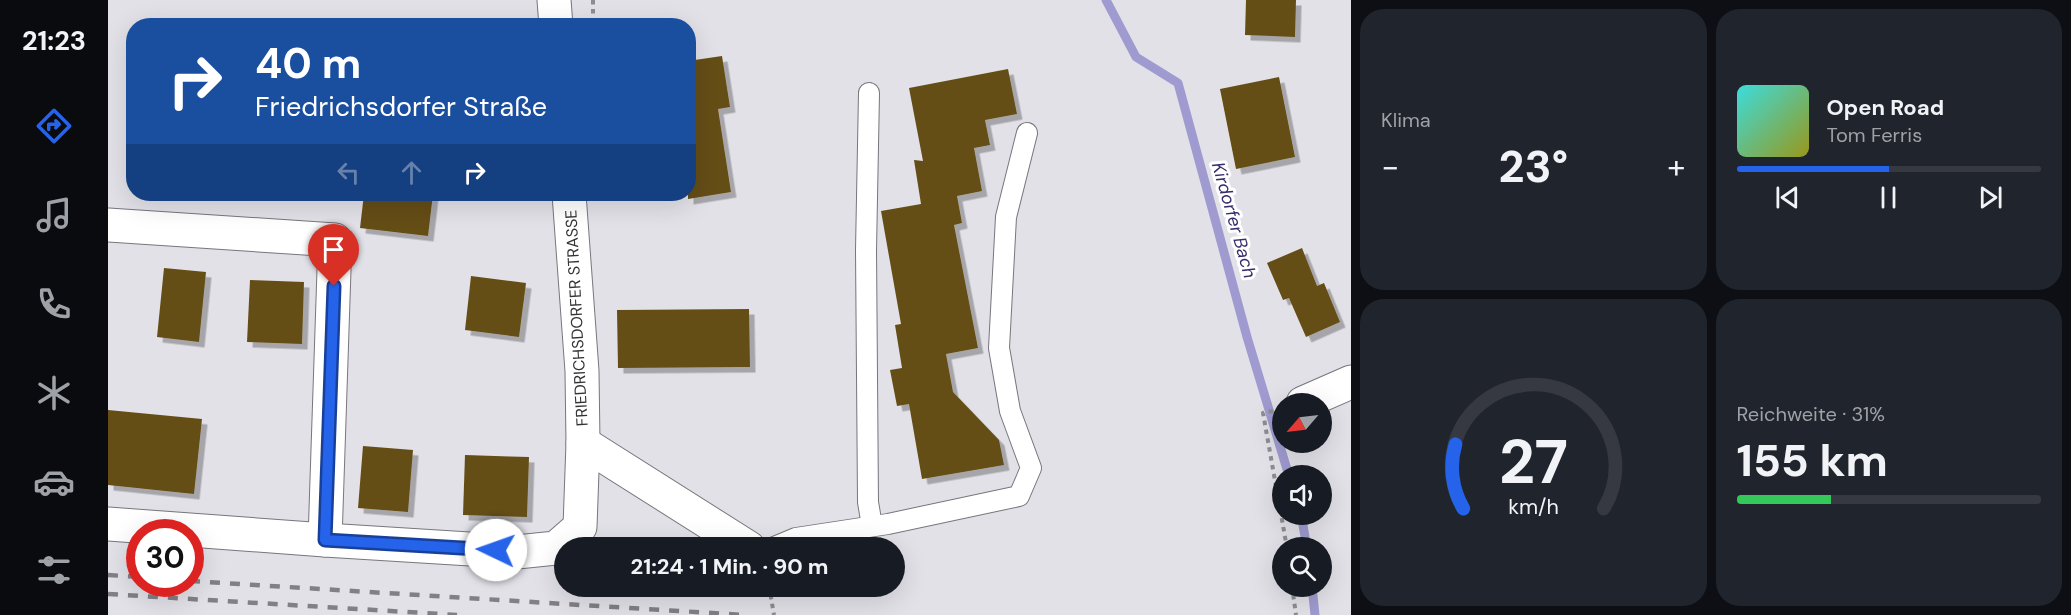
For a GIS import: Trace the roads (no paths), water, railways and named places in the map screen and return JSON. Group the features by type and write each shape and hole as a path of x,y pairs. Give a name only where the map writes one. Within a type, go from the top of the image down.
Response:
{"street":[{"path":"554,0 555,18"},
{"name":"FRIEDRICHSDORFER STRASSE","path":"108,524 517,552 556,548 580,527 583,443 582,371 569,201"},
{"path":"108,225 335,240 325,540"},
{"path":"1326,393 1351,382"},
{"name":"FRIEDRICHSDORFER STRASSE","path":"583,443 732,537"}],"lane":[{"path":"869,93 866,262 868,502 872,526"},
{"path":"802,537 872,526 1019,496 1030,468 1010,411 999,348 1006,217 1027,133"}],"waterway":[{"name":"Kirdorfer Bach","path":"1106,0 1136,57 1178,83 1247,337 1286,465"},
{"name":"Kirdorfer Bach","path":"1303,525 1305,537"},
{"name":"Kirdorfer Bach","path":"1313,597 1315,615"}],"railway":[{"path":"108,575 126,576"},
{"path":"204,582 744,615"},
{"path":"108,594 457,615"}]}
